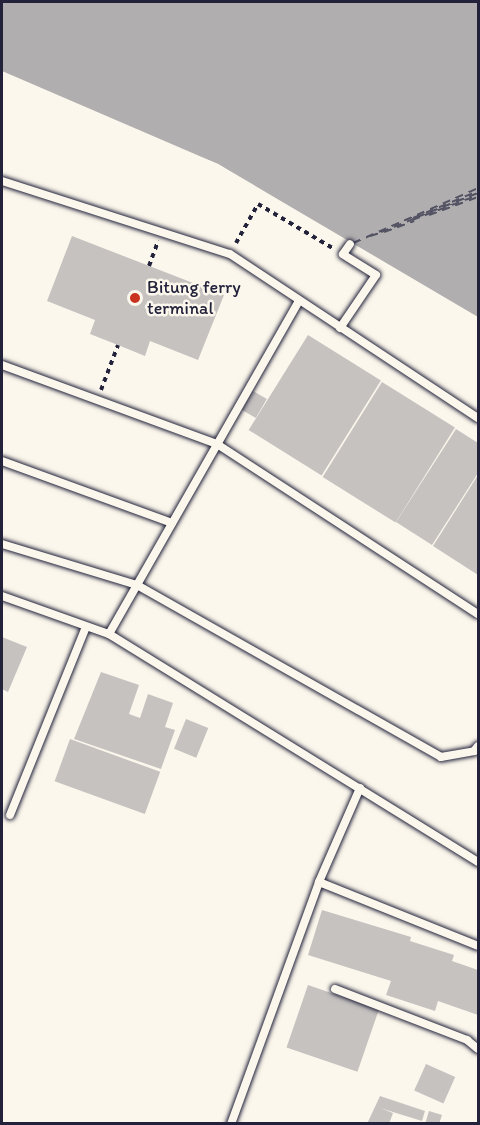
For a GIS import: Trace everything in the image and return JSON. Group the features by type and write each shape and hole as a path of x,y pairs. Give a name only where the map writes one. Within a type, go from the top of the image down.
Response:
{"lane":[{"path":"2,181 230,254 478,417"},
{"path":"340,328 376,275 343,254 350,244"},
{"path":"109,634 299,301"},
{"path":"2,365 218,444 478,614"},
{"path":"2,460 172,523"},
{"path":"2,544 137,585 412,743 441,757 474,751 478,746"},
{"path":"2,596 109,634 478,862"},
{"path":"10,815 86,627"},
{"path":"231,1124 319,882 360,788"},
{"path":"319,882 478,946"},
{"path":"335,989 467,1040 478,1049"}],"path":[{"path":"230,254 258,204 343,254"},
{"path":"149,266 161,232"},
{"path":"97,399 118,345"}],"shaded area":[{"path":"2,2 478,2 478,317 218,164 2,71"}],"pier":[{"path":"122,126 218,164 376,261 217,167"}],"building":[{"name":"Bitung ferry terminal","path":"72,236 224,295 198,360 150,341 145,356 90,334 95,320 47,301"},
{"path":"308,335 381,381 322,476 249,430"},
{"path":"382,382 455,428 396,523 323,477"},
{"path":"253,391 267,399 256,418 242,410"},
{"path":"456,429 478,443 478,473 432,545 396,522"},
{"path":"478,475 478,575 433,546"},
{"path":"2,637 27,647 8,692 2,689"},
{"path":"101,672 139,685 129,714 140,718 148,694 173,703 165,727 175,730 161,769 74,739"},
{"path":"186,719 208,728 196,758 174,749"},
{"path":"70,739 160,772 145,814 55,781"},
{"path":"322,910 411,937 410,941 454,955 452,961 478,970 478,1015 438,1001 435,1011 386,995 391,981 308,955"},
{"path":"308,985 379,1009 357,1072 287,1047"},
{"path":"426,1064 455,1077 443,1104 414,1090"},
{"path":"380,1096 425,1111 422,1121 380,1108 393,1113 389,1124 367,1124"},
{"path":"429,1111 442,1115 439,1124 425,1124"}],"ferry route":[{"path":"353,243 478,188"},
{"path":"413,218 478,191"},
{"path":"417,217 478,193"},
{"path":"412,220 478,195"},
{"path":"429,215 478,197"},
{"path":"381,232 413,219"},
{"path":"384,232 414,221"},
{"path":"370,236 380,233"}],"place":[{"name":"Bitung ferry terminal","path":"135,298"}]}
